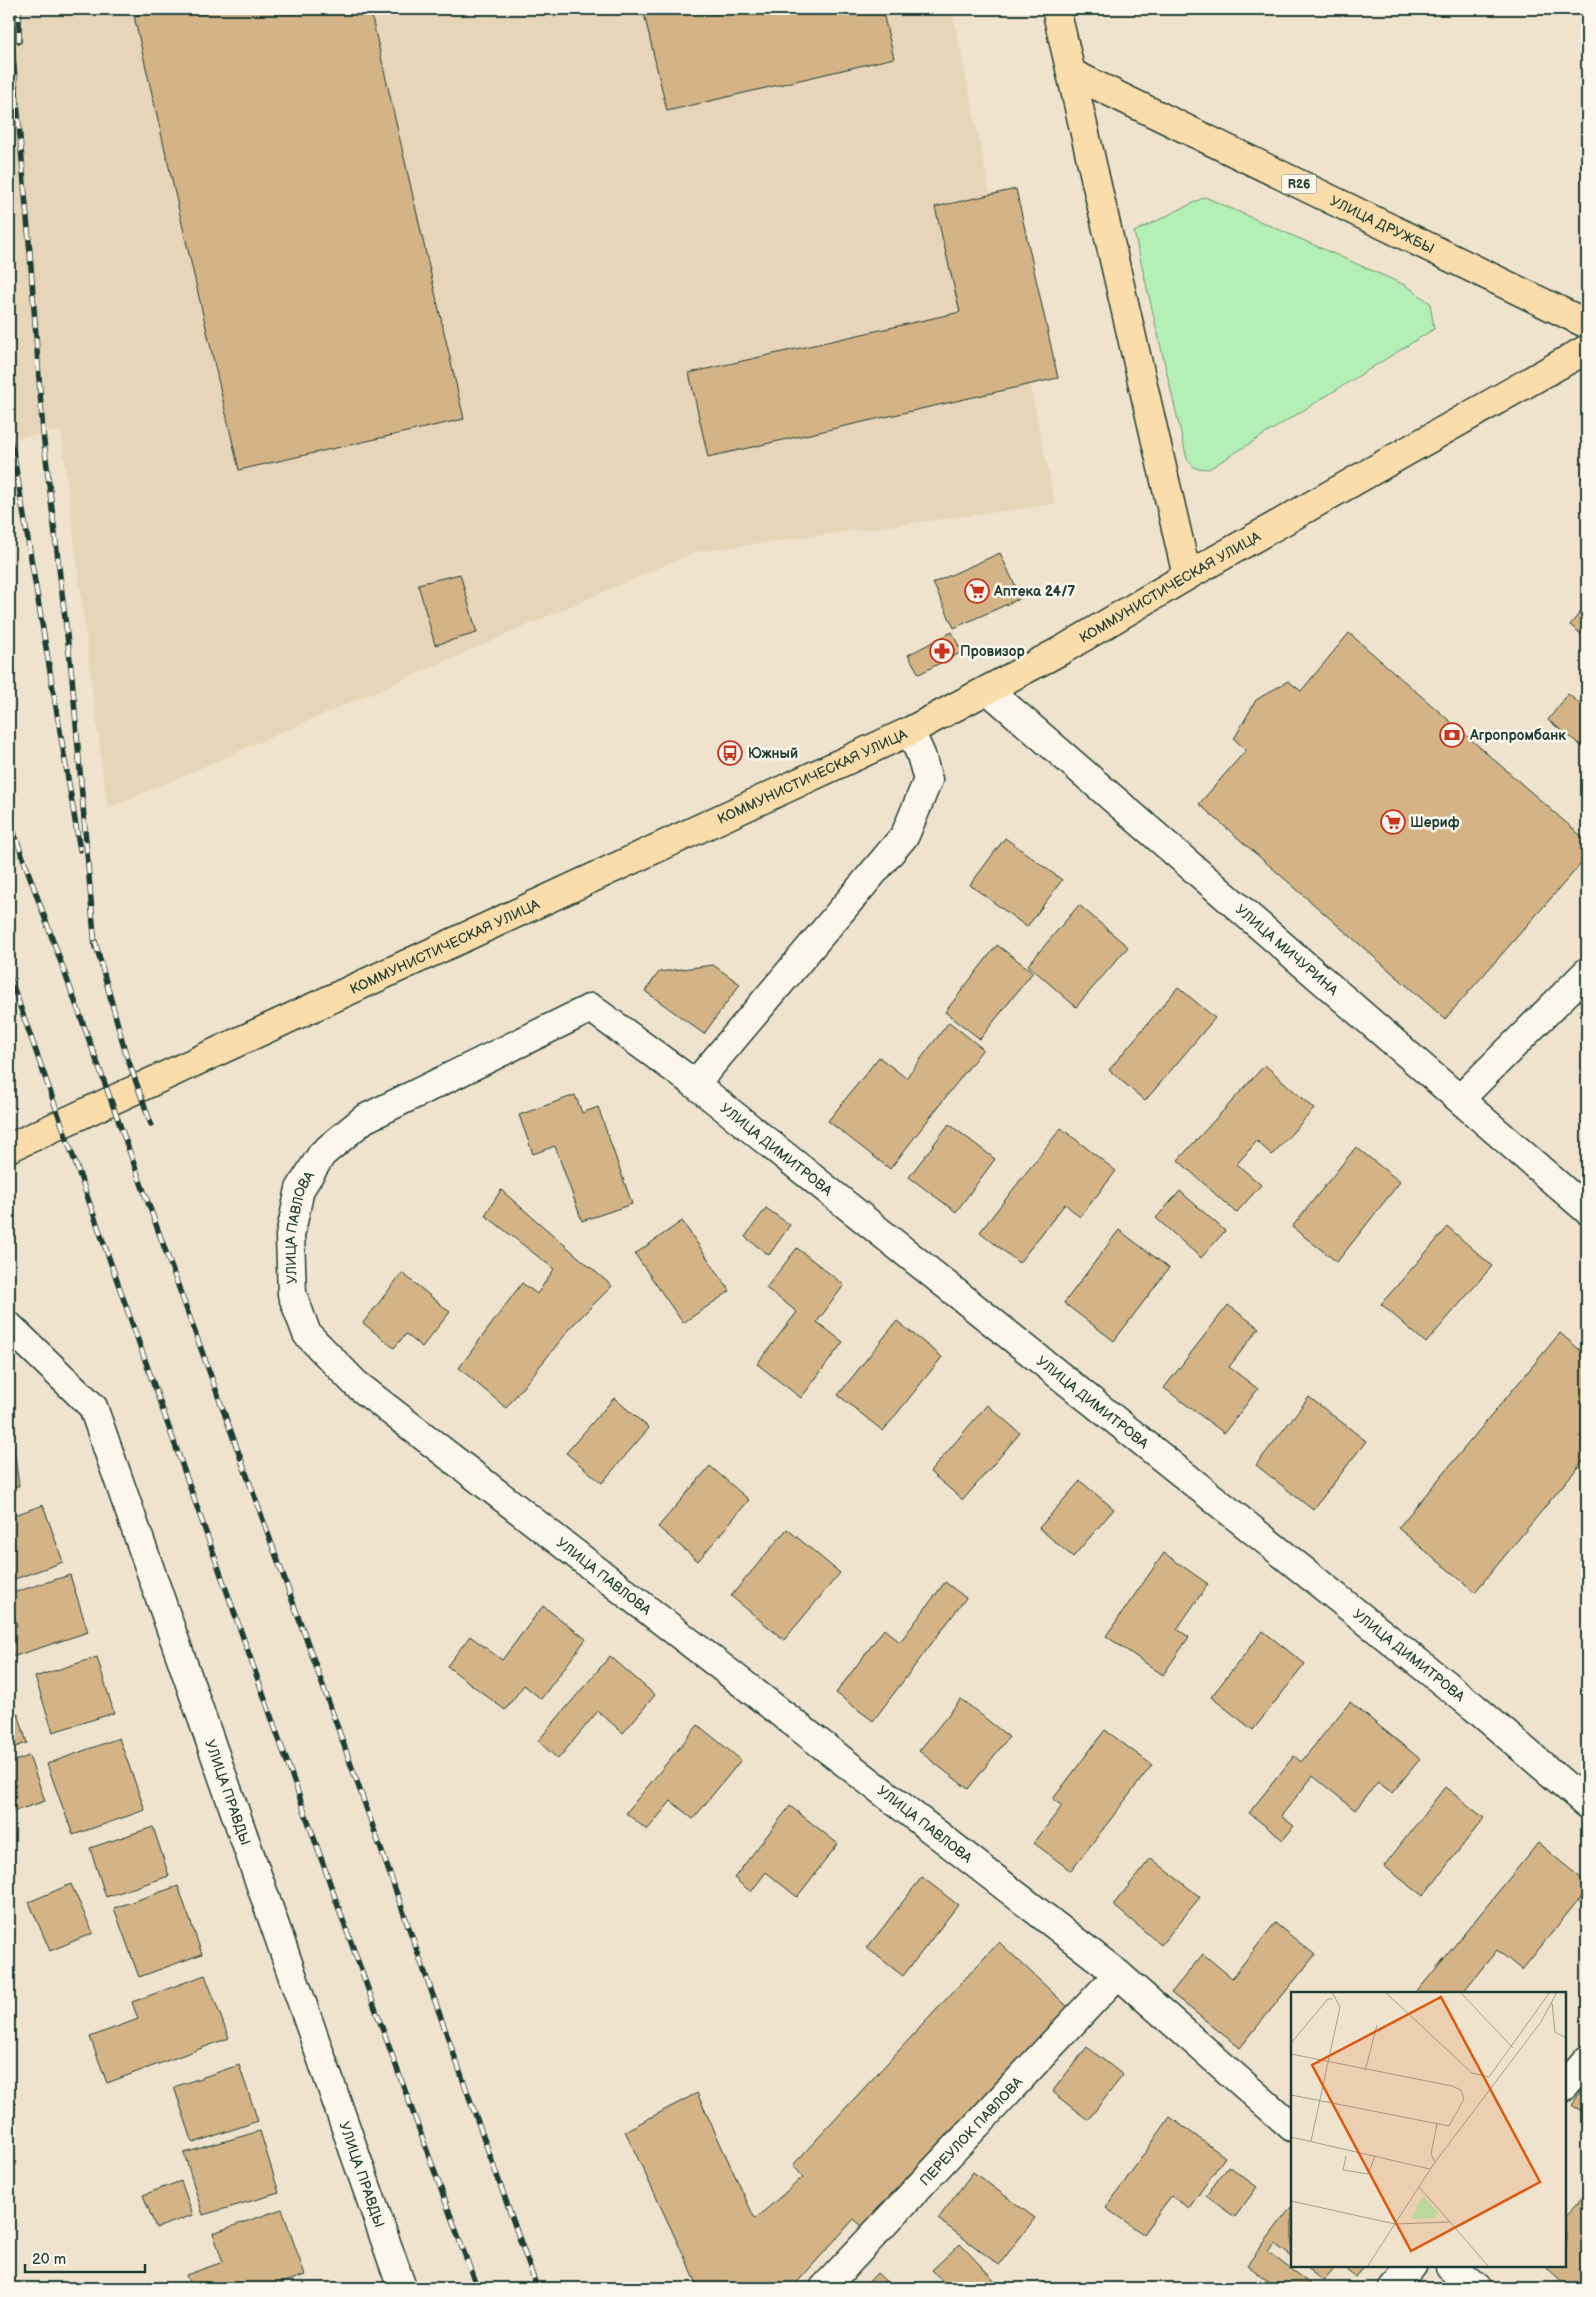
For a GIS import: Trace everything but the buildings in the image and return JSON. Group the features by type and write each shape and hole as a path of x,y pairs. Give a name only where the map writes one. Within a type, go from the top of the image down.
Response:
{"main road":[{"path":"1056,9 1187,576"},
{"name":"УЛИЦА ДРУЖБЫ","path":"1071,73 1587,324"},
{"name":"КОММУНИСТИЧЕСКАЯ УЛИЦА","path":"9,1148 910,731 1062,650 1187,576 1587,349"}],"street":[{"name":"УЛИЦА МИЧУРИНА","path":"988,690 1587,1210"},
{"path":"695,1084 905,835 928,780 922,755 910,731"},
{"path":"1460,1098 1587,972"},
{"name":"УЛИЦА ДИМИТРОВА","path":"591,1008 695,1084 1474,1707 1587,1804"},
{"name":"УЛИЦА ПАВЛОВА","path":"591,1008 364,1119 322,1154 300,1190 290,1236 292,1294 307,1334 356,1384 1118,1974 1291,2126"},
{"name":"УЛИЦА ПРАВДЫ","path":"9,1326 93,1406 402,2288"},
{"name":"ПЕРЕУЛОК ПАВЛОВА","path":"824,2288 1118,1974"},
{"path":"1566,2085 1587,2060"},
{"path":"1393,2288 1411,2267"},
{"path":"1451,2267 1476,2288"}],"shaded area":[{"path":"9,9 952,9 1055,504 695,552 107,809 61,431 9,439"}],"green space":[{"path":"1205,197 1407,286 1430,303 1434,329 1209,469 1195,468 1187,459 1134,232"}],"railway":[{"path":"9,9 43,433 72,677 95,947"},
{"path":"19,9 19,41"},
{"path":"9,434 80,850"},
{"path":"9,819 308,1644 537,2288"},
{"path":"95,941 125,1051 151,1124"},
{"path":"9,975 344,1923 477,2288"}],"place":[{"name":"Аптека 24/7","path":"977,591"},
{"name":"Провизор","path":"942,651"},
{"name":"Агропромбанк","path":"1452,735"},
{"name":"Южный","path":"730,753"},
{"name":"Шериф","path":"1393,822"}]}
